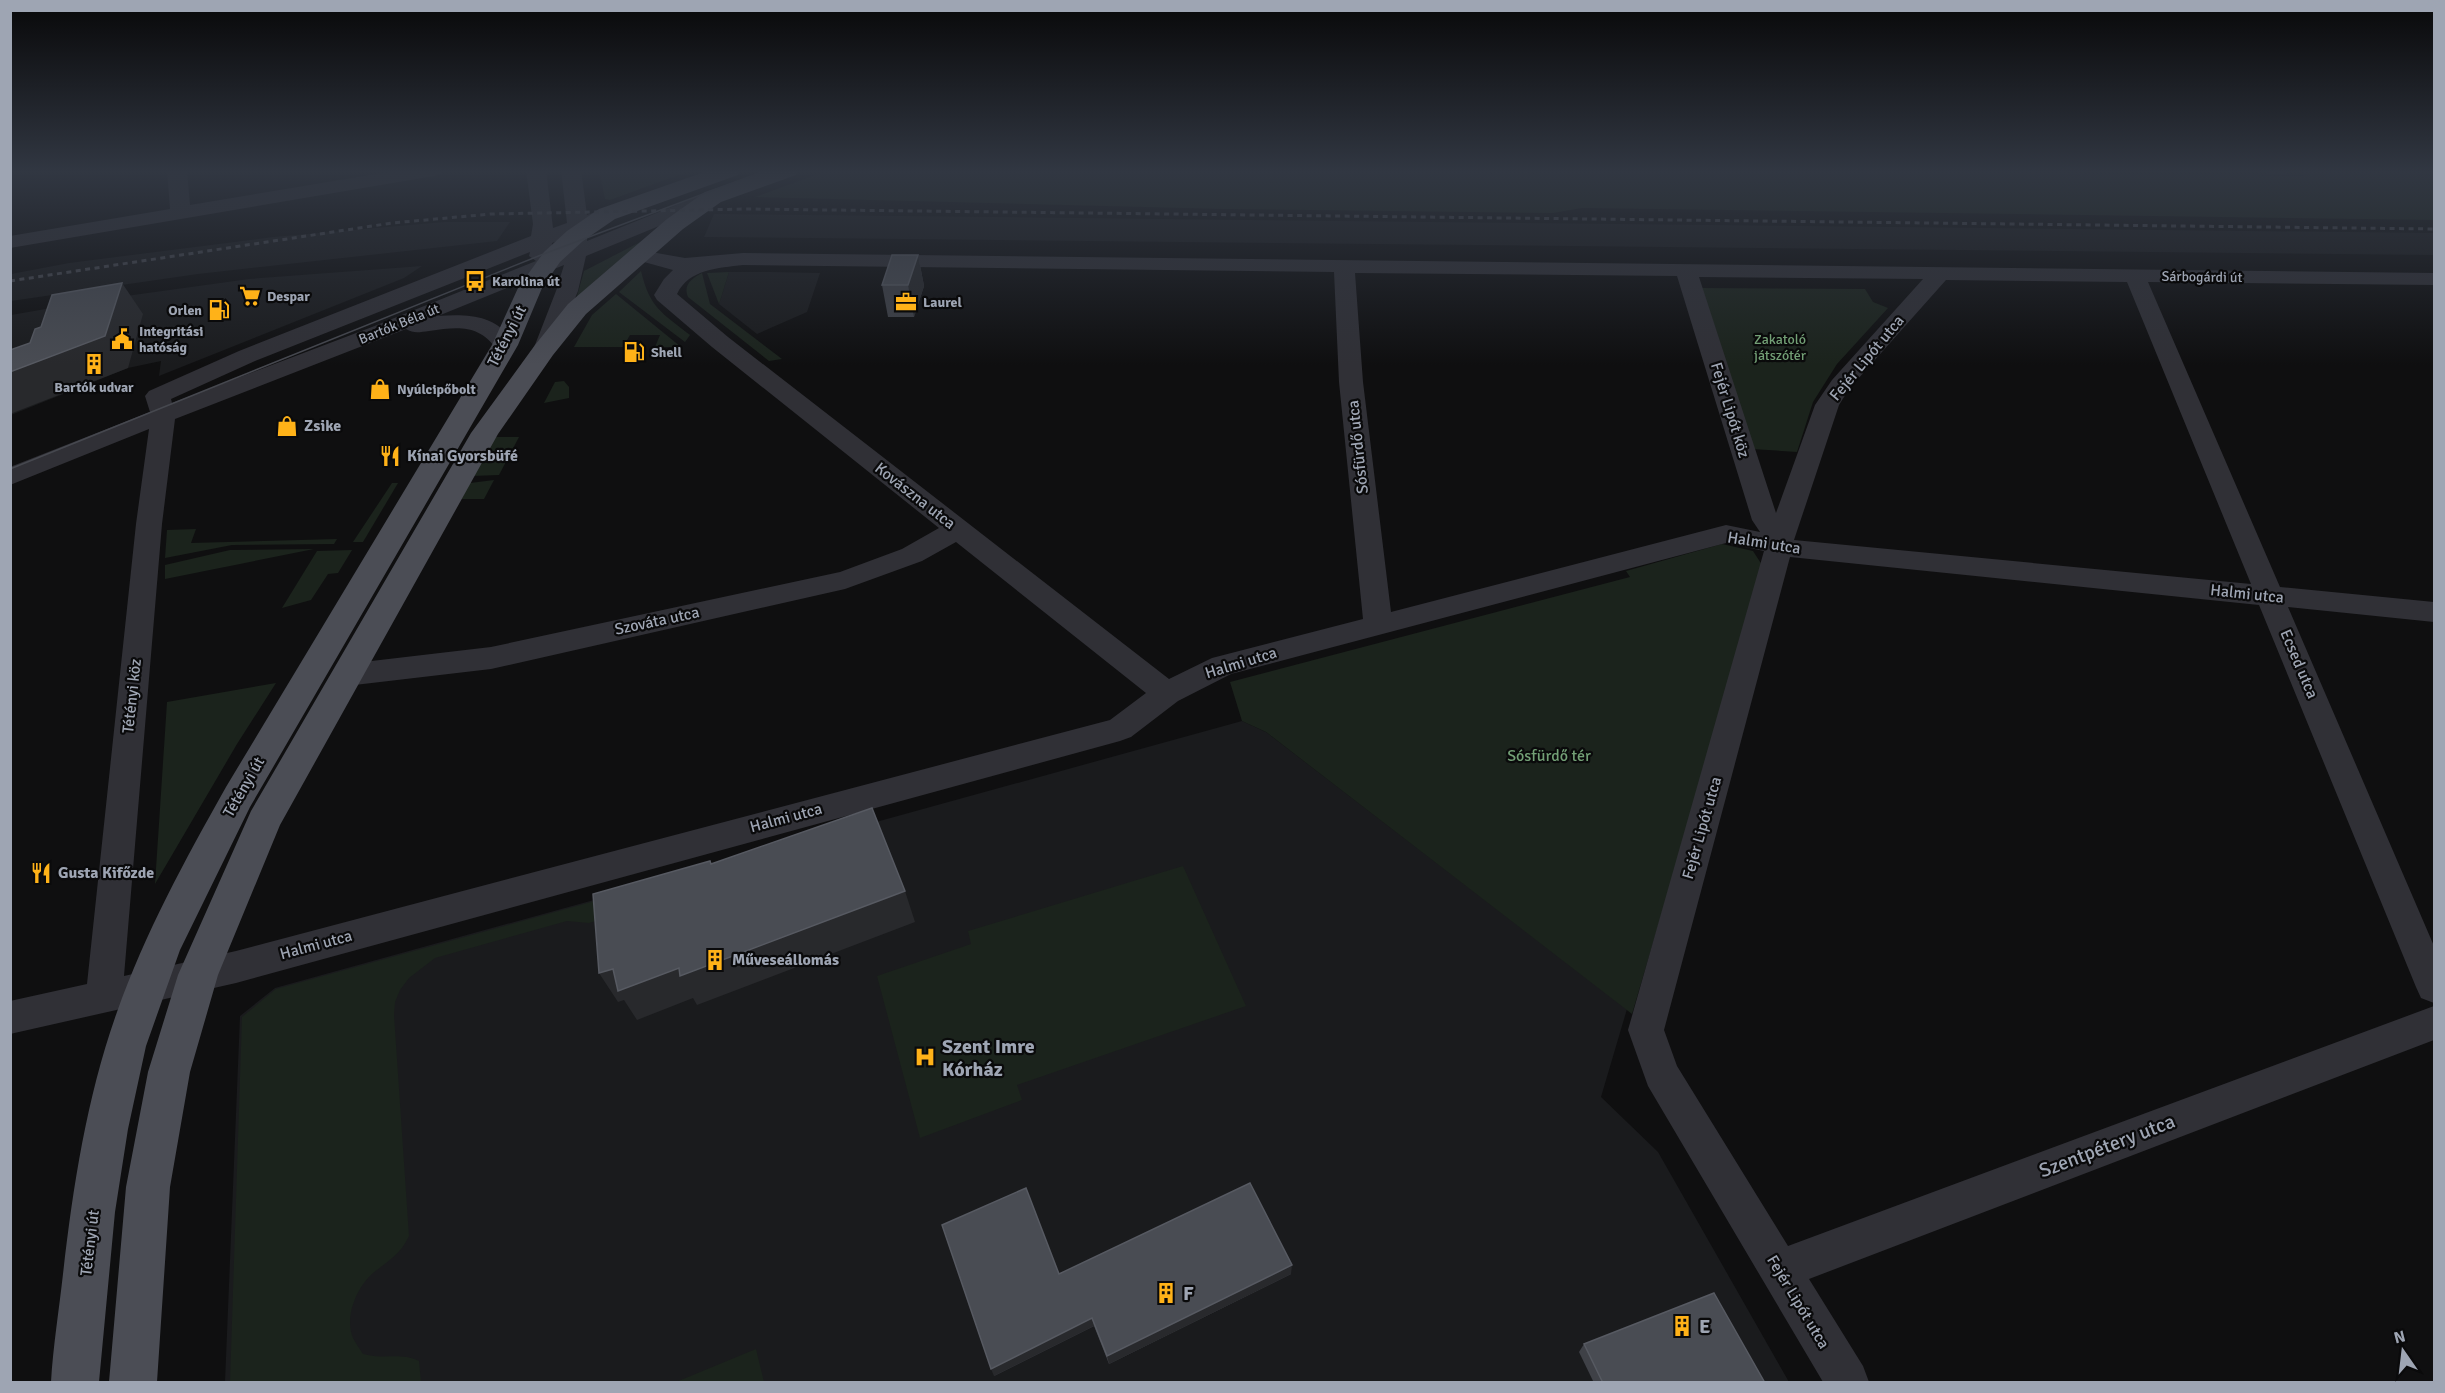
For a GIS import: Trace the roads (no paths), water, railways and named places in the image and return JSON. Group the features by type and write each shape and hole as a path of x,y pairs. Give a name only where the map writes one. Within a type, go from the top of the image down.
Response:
{"main road":[{"path":"576,238 580,235"},
{"name":"Tétényi út","path":"134,1383 148,1187 154,1144 169,1072 198,975 264,821 485,433 543,350 577,309 652,252 666,235"},
{"name":"Tétényi út","path":"75,1383 88,1250 107,1127 127,1045 164,943 238,797 505,345 539,264 576,238"}],"street":[{"path":"10,242 50,235"},
{"path":"539,264 540,235"},
{"path":"576,235 576,238 586,235"},
{"name":"Tétényi út","path":"543,350 568,286 576,238"},
{"name":"Sárbogárdi út","path":"652,252 664,264 701,265 743,259 2434,279"},
{"name":"Kovászna utca","path":"652,252 654,277 665,295 720,342 1167,693"},
{"name":"Bartók Béla út","path":"10,455 380,332 496,285 539,264"},
{"name":"Bartók Béla út","path":"10,477 160,405 247,356 539,264"},
{"path":"665,295 671,282 684,271 701,265"},
{"name":"Sósfürdő utca","path":"1344,267 1352,382 1378,625"},
{"name":"Fejér Lipót köz","path":"1686,271 1765,520 1782,544"},
{"name":"Fejér Lipót utca","path":"1847,1383 1661,1074 1646,1030 1782,544 1787,518 1827,405 1840,385 1940,273"},
{"name":"Ecsed utca","path":"2135,276 2271,597 2434,1015"},
{"path":"2409,279 2434,302"},
{"path":"380,332 420,326 475,324 492,327 501,335 505,345"},
{"name":"Tétényi köz","path":"104,997 160,405"},
{"name":"Szováta utca","path":"346,675 491,658 845,580 912,555 958,529"},
{"name":"Halmi utca","path":"10,1018 236,967 1120,729 1167,693 1222,666 1726,534 1782,544 1801,550 2434,612"},
{"name":"Szentpétery utca","path":"1779,1269 2434,1015"}],"tram line":[{"path":"10,469 594,235"}],"railway":[{"path":"10,281 313,235"}],"place":[{"name":"Karolina út","path":"475,281"},
{"name":"Despar","path":"250,296"},
{"name":"Laurel","path":"906,302"},
{"name":"Orlen","path":"219,310"},
{"name":"Integritási hatóság","path":"122,339"},
{"name":"Shell","path":"634,352"},
{"name":"Bartók udvar","path":"94,364"},
{"name":"Nyúlcipőbolt","path":"380,389"},
{"name":"Zsike","path":"287,426"},
{"name":"Kínai Gyorsbüfé","path":"390,456"},
{"name":"Gusta Kifőzde","path":"41,873"},
{"name":"Műveseállomás","path":"715,960"},
{"name":"Szent Imre Kórház","path":"925,1057"},
{"name":"F","path":"1166,1293"},
{"name":"E","path":"1682,1326"}],"park label":[{"name":"Zakatoló játszótér","path":"1780,348"},
{"name":"Sósfürdő tér","path":"1549,756"}]}
